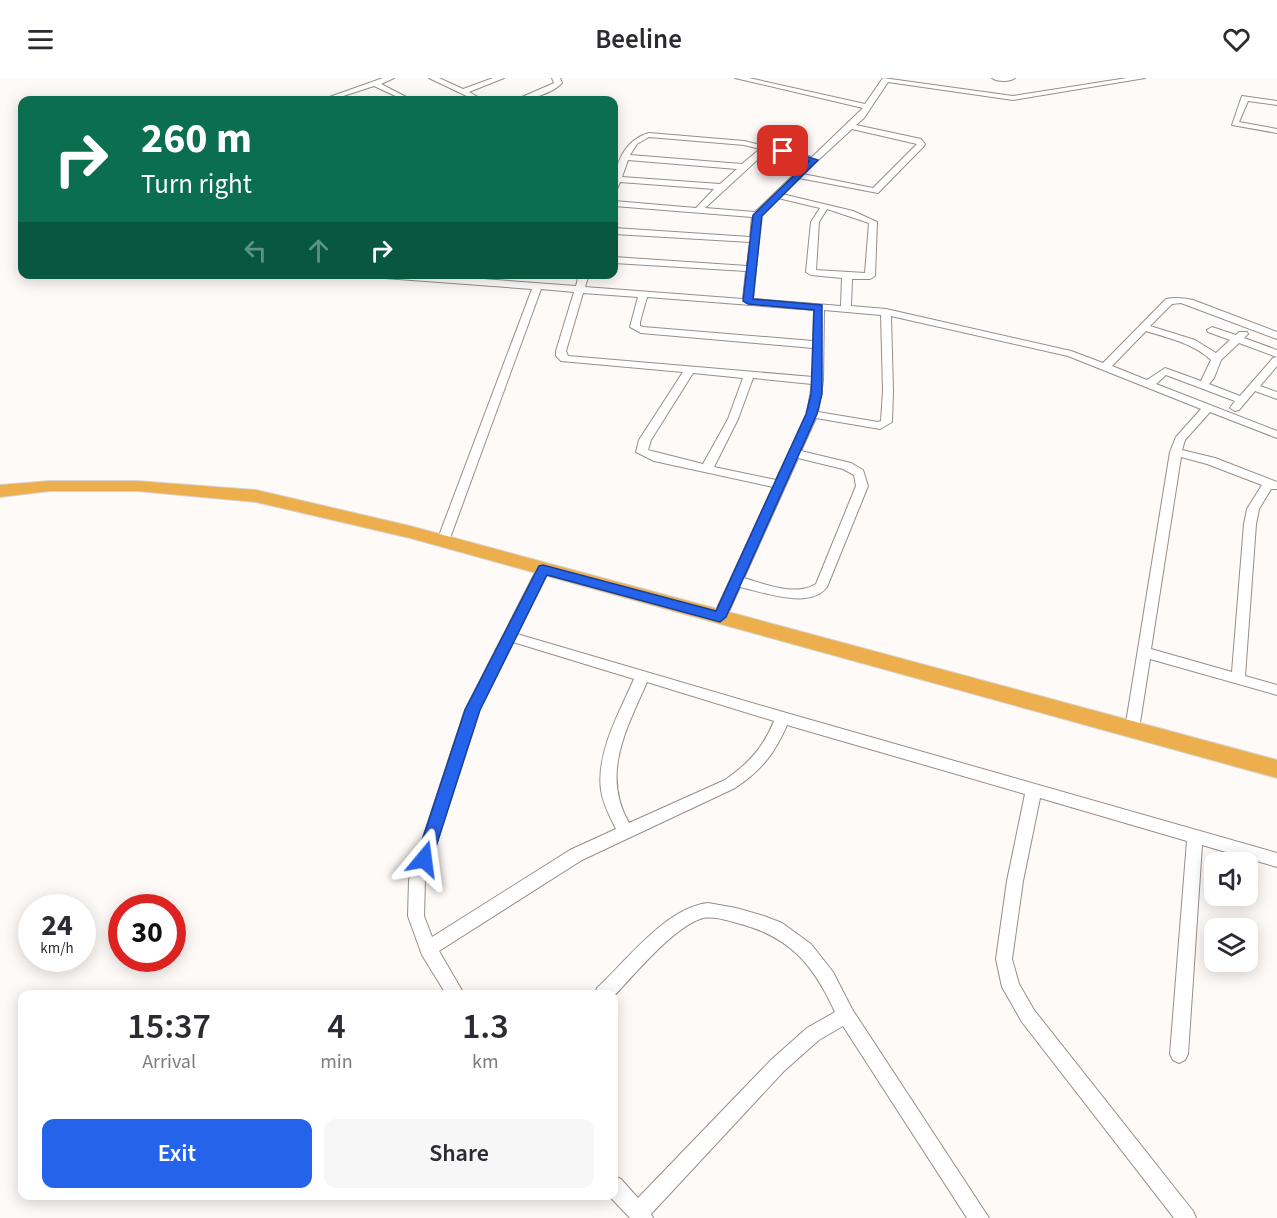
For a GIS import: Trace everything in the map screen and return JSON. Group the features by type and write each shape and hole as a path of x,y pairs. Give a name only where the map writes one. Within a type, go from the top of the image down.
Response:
{"highway":[{"path":"0,490 50,486 137,486 256,496 443,541 1277,769"}],"street":[{"path":"348,96 390,78"},
{"path":"433,78 471,96"},
{"path":"459,96 498,78"},
{"path":"532,96 555,87 558,83 556,78"},
{"path":"739,78 867,107"},
{"path":"932,86 937,78"},
{"path":"996,78 1011,78"},
{"path":"748,301 757,215 851,126 887,79 1013,98 1141,78"},
{"path":"374,83 401,96"},
{"path":"1277,103 1245,98 1235,123 1277,131"},
{"path":"798,175 875,191 921,144 918,141 851,126"},
{"path":"618,176 634,140 649,135 744,143 814,160"},
{"path":"698,211 767,147"},
{"path":"626,157 744,166"},
{"path":"618,183 722,187"},
{"path":"776,195 824,208 874,224 871,239 871,274 865,277 847,276 815,273 810,270 815,222 824,208"},
{"path":"618,204 757,215"},
{"path":"618,231 754,240"},
{"path":"618,260 751,269"},
{"path":"846,309 847,276"},
{"path":"469,279 537,288 886,312 1071,354 1277,435"},
{"path":"583,279 561,351 561,356 565,359 818,381"},
{"path":"443,541 537,288"},
{"path":"643,295 634,322 635,327 641,330 819,345"},
{"path":"1105,367 1169,301 1181,300 1277,336"},
{"path":"720,617 812,414 818,381 819,307"},
{"path":"812,414 880,426 886,422 888,391 886,312"},
{"path":"1203,385 1209,378 1216,359 1252,325"},
{"path":"1144,327 1200,347 1216,359"},
{"path":"1212,330 1277,354"},
{"path":"1228,416 1277,360"},
{"path":"690,370 645,440 642,452 654,457 780,485"},
{"path":"1149,384 1165,370 1241,400"},
{"path":"707,468 733,419 750,375"},
{"path":"1253,387 1277,396"},
{"path":"1132,729 1176,452 1180,439 1206,407 1216,390"},
{"path":"1176,452 1211,461 1273,485 1253,509 1250,524 1238,679"},
{"path":"736,581 793,594 807,594 822,587 862,486 862,480 860,473 847,466 793,453"},
{"path":"453,990 428,949 416,916 417,880 436,815 472,710 543,569"},
{"path":"509,636 642,677 1277,860"},
{"path":"1144,652 1277,690"},
{"path":"625,830 613,809 608,786 609,777 621,726 642,677"},
{"path":"428,949 576,855 625,830 730,784 767,755 783,718"},
{"path":"1034,789 1015,881 1004,959 1011,987 1028,1016 1186,1218"},
{"path":"1179,1054 1195,837"},
{"path":"607,990 676,925 694,913 713,910 754,919 781,930 807,950 822,967 846,1015 979,1218"},
{"path":"618,1190 640,1215 778,1065 813,1034 846,1015"}],"route":[{"path":"424,859 436,815 472,710 543,569 720,617 812,414 818,381 819,307 748,301 757,215 814,160 783,151"}]}
